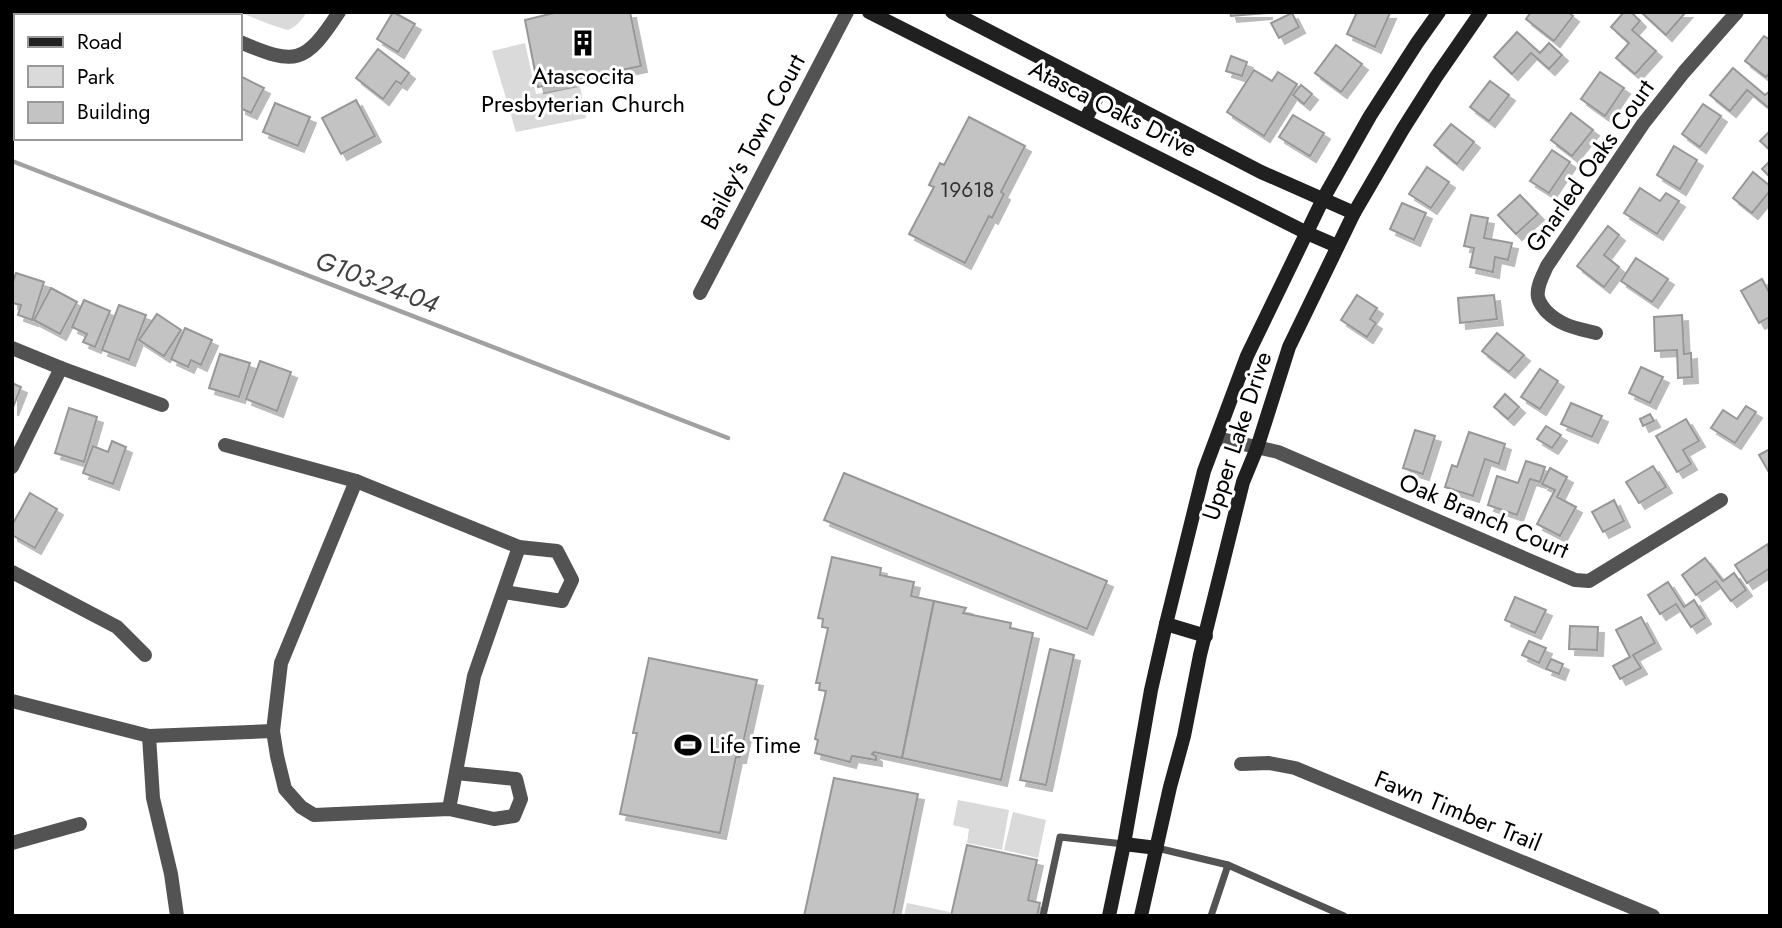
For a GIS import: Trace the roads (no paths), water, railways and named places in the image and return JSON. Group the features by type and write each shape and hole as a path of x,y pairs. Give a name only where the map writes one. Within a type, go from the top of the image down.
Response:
{"street":[{"path":"242,43 284,57 300,56 318,42 339,12"},
{"name":"Bailey's Town Court","path":"700,293 847,12"},
{"name":"Atasca Oaks Drive","path":"869,12 1337,246"},
{"name":"Atasca Oaks Drive","path":"952,12 1261,172 1354,213"},
{"name":"Upper Lake Drive","path":"1109,916 1151,690 1204,471 1247,356 1323,199 1370,116 1439,12"},
{"name":"Upper Lake Drive","path":"1141,916 1184,736 1200,655 1243,482 1257,448 1289,347 1354,213 1416,108 1481,12"},
{"name":"Gnarled Oaks Court","path":"1596,332 1566,326 1554,320 1542,306 1538,296 1540,281 1562,243 1643,124 1737,12"},
{"path":"1085,120 1101,90"},
{"path":"12,348 162,405"},
{"path":"12,467 61,368"},
{"name":"Oak Branch Court","path":"1217,438 1278,452 1575,580 1589,581 1721,500"},
{"path":"225,445 356,481 519,547 557,551 572,580 562,601 505,592"},
{"path":"356,481 281,663 273,731 285,789 301,807 314,816 450,809 494,819 514,816 521,799 516,779 456,773"},
{"path":"450,809 474,676 519,547"},
{"path":"12,572 117,627 145,655"},
{"path":"1166,624 1206,636"},
{"path":"12,701 149,736 273,731"},
{"path":"149,736 153,798 171,874 177,916"},
{"name":"Fawn Timber Trail","path":"1241,764 1269,763 1295,768 1653,916"},
{"path":"12,843 80,824"},
{"path":"1124,844 1157,848"}],"lane":[{"path":"1043,916 1060,837 1124,844"},
{"path":"1157,848 1228,865 1344,916"},
{"path":"1211,916 1228,865"}],"waterway":[{"name":"G103-24-04","path":"12,161 728,438"}],"place":[{"name":"Atascocita Presbyterian Church","path":"583,43"},
{"name":"Life Time","path":"688,745"}]}
